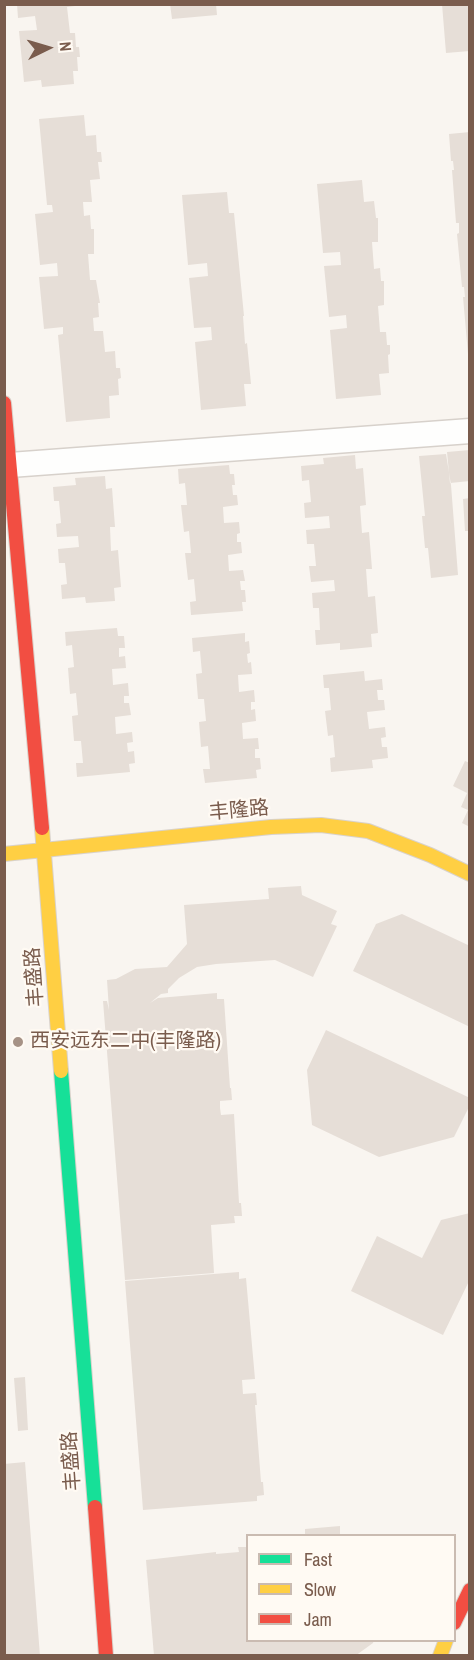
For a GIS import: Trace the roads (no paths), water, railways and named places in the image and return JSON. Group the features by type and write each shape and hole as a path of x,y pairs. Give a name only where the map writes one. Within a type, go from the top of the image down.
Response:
{"street":[{"name":"丰盛路","path":"4,403 44,849 106,1656"},
{"path":"10,465 470,431"},
{"name":"丰隆路","path":"4,854 271,827 321,825 368,831 430,855 470,874"},
{"path":"456,1619 470,1590"},
{"path":"440,1656 446,1642"}],"place":[{"name":"西安远东二中(丰隆路)","path":"18,1042"}]}
